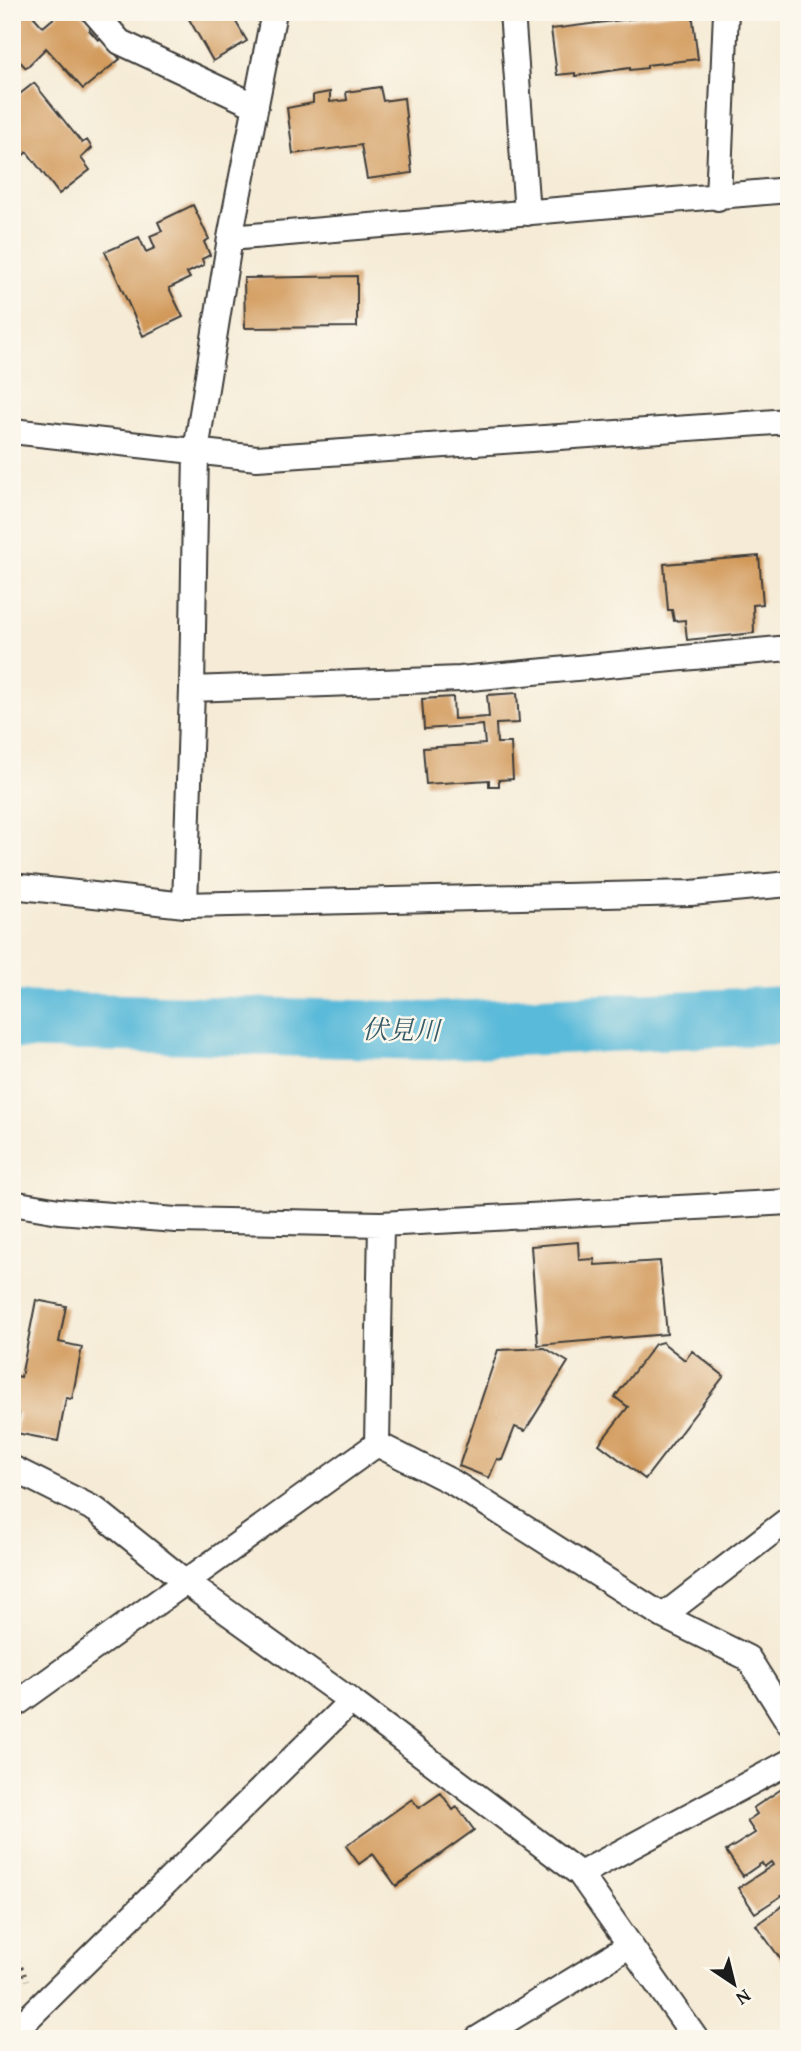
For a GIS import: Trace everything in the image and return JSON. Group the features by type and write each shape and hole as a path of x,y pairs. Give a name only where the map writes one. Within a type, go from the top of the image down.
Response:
{"street":[{"path":"94,12 120,42 256,106"},
{"path":"185,905 196,451 230,238 274,12"},
{"path":"512,12 527,213"},
{"path":"718,198 726,12"},
{"path":"230,238 789,190"},
{"path":"12,431 257,458 789,421"},
{"path":"192,689 460,679 789,648"},
{"path":"12,886 185,905 691,893 789,884"},
{"path":"12,1203 59,1211 176,1220 381,1224 789,1202"},
{"path":"377,1444 381,1224"},
{"path":"12,1707 377,1444"},
{"path":"377,1444 454,1483 663,1616 748,1658 789,1723"},
{"path":"12,1468 96,1510 187,1583 351,1701 580,1874 695,2039"},
{"path":"663,1616 789,1519"},
{"path":"12,2034 351,1701"},
{"path":"580,1874 789,1762"},
{"path":"477,2039 629,1945"}],"building":[{"path":"14,12 40,12 34,17 43,27 61,12 79,12 92,26 89,30 98,40 102,38 120,59 83,89 46,48 26,68 12,53"},
{"path":"185,12 242,12 233,17 247,41 213,61"},
{"path":"692,12 698,59 647,65 647,68 630,70 575,76 575,73 557,75 551,29"},
{"path":"34,83 82,143 87,140 92,148 81,158 90,170 59,194 27,152 21,157 15,148 12,149 12,100"},
{"path":"380,87 383,101 404,98 412,173 367,179 361,145 293,154 287,108 313,103 313,95 330,92 330,102 347,100 346,92"},
{"path":"193,205 209,239 204,242 210,255 202,259 204,265 187,273 190,278 169,288 183,317 143,336 105,252 139,237 146,252 155,248 150,236 162,231 158,222"},
{"path":"357,276 357,327 245,328 244,278"},
{"path":"759,556 763,604 753,605 754,633 687,640 685,620 674,621 672,610 668,610 664,564"},
{"path":"517,693 519,723 496,724 497,743 511,743 513,779 499,780 499,786 489,786 489,780 426,784 423,748 485,744 483,725 424,729 422,699 453,697 454,719 489,717 487,695"},
{"path":"578,1242 579,1260 594,1259 595,1265 660,1261 667,1334 538,1345 531,1246"},
{"path":"36,1300 66,1306 59,1342 82,1347 72,1399 66,1398 58,1441 16,1433 19,1414 12,1412 12,1375 21,1377"},
{"path":"662,1342 685,1360 692,1351 724,1376 645,1479 599,1444 628,1407 615,1397 655,1344"},
{"path":"545,1348 568,1362 525,1431 515,1427 502,1460 497,1459 489,1478 459,1466 498,1350"},
{"path":"789,1784 789,1891 755,1913 738,1888 773,1865 771,1862 764,1867 762,1863 743,1876 726,1851 755,1833 747,1821 757,1814 753,1808"},
{"path":"441,1793 453,1810 457,1807 474,1830 396,1886 373,1854 359,1864 346,1846 412,1799 419,1808"},
{"path":"789,1901 789,1966 787,1968 756,1925"}],"waterway":[{"name":"伏見川","path":"12,1020 429,1031 789,1015"}]}
